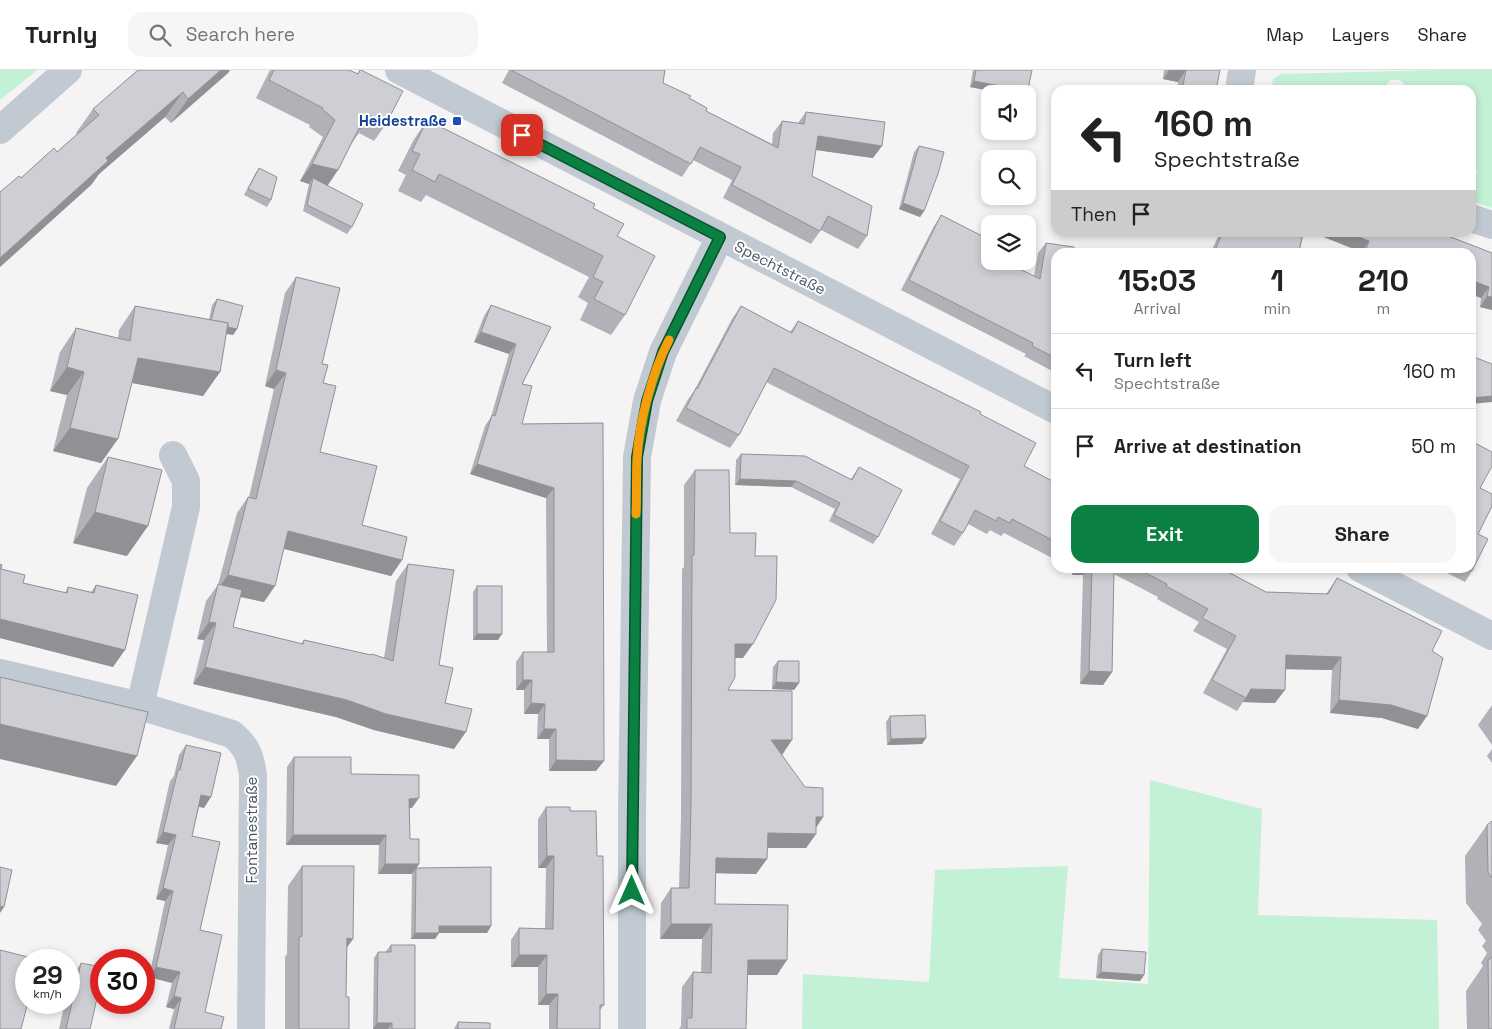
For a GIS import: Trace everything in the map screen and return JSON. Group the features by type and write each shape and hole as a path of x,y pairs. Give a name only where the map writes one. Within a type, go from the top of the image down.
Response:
{"street":[{"path":"0,130 68,70"},
{"name":"Spechtstraße","path":"399,70 1051,407"},
{"path":"1240,85 1242,70"},
{"path":"1476,220 1492,225"},
{"path":"632,1029 632,812 637,457 647,401 663,352 720,237"},
{"path":"140,706 186,507 186,481 172,455"},
{"path":"1370,573 1492,636"},
{"name":"Fontanestraße","path":"0,673 140,706 232,734 243,743 250,756 253,775 251,1029"}],"green space":[{"path":"0,70 37,70 0,100"},
{"path":"1492,70 1492,208 1476,203 1476,174 1478,170 1476,169 1476,85 1404,85 1396,79 1390,80 1386,85 1272,85 1273,79 1281,74"},
{"path":"1150,780 1262,809 1258,915 1437,920 1439,1029 802,1029 803,974 929,982 935,870 1068,866 1059,978 1148,984"}],"building":[{"path":"138,70 221,70 188,99 183,92 106,158 108,161 0,258 0,192 19,176 21,178 54,148 57,152 99,115 93,109"},
{"path":"274,70 349,70 358,74 361,70 403,91 386,124 369,115 361,129 359,128 338,170 312,164 335,120 323,108 269,80"},
{"path":"511,70 665,70 663,83 691,96 689,98 707,108 706,111 778,148 782,121 804,124 806,112 885,122 882,146 818,136 812,176 872,206 867,236 828,216 820,231 732,185 741,167 700,147 691,164"},
{"path":"976,70 1032,70 1029,85 995,85 974,81"},
{"path":"1186,70 1220,70 1217,85 1183,85"},
{"path":"427,120 595,204 593,208 624,224 617,236 655,256 625,315 594,299 603,282 593,277 603,256 439,174 435,182 412,170 420,154 412,151"},
{"path":"919,146 944,152 924,211 903,203"},
{"path":"259,168 277,177 271,200 248,189"},
{"path":"313,178 363,204 352,227 307,205"},
{"path":"941,215 981,235 981,270 1022,270 1040,279 1046,243 1074,247 1051,248 1051,356 1032,346 1033,343 909,280"},
{"path":"1221,237 1302,237 1300,248 1216,248"},
{"path":"1359,237 1451,237 1492,253 1492,297 1487,296 1489,287 1476,282 1476,248 1366,248 1369,241"},
{"path":"296,277 340,288 322,364 328,365 323,383 336,386 320,452 377,466 362,525 407,537 402,560 288,531 275,586 228,575 248,497 256,499 286,373 276,370"},
{"path":"217,299 243,306 237,329 228,327 228,323 211,320"},
{"path":"491,305 551,327 522,384 532,386 522,424 603,423 604,761 556,760 556,729 544,729 545,704 531,703 532,680 523,680 523,652 554,652 554,488 477,464 492,415 495,416 516,344 481,332"},
{"path":"135,306 228,323 220,372 138,358 118,439 70,428 84,372 67,367 76,328 130,341"},
{"path":"741,306 792,333 798,321 981,412 980,414 1036,443 1024,466 1051,480 1051,539 1012,519 1010,523 998,517 996,521 975,510 963,533 940,521 969,466 774,368 739,435 686,408"},
{"path":"1476,358 1492,364 1492,396 1476,398"},
{"path":"1476,444 1492,452 1492,466 1480,488 1492,494 1492,506 1478,534 1488,539 1476,563"},
{"path":"741,454 805,456 852,480 859,467 902,490 878,537 834,515 840,503 796,481 740,479"},
{"path":"108,457 162,470 148,526 95,512"},
{"path":"695,470 729,470 730,533 756,533 755,556 777,556 776,600 753,644 735,644 735,677 728,690 792,691 792,740 771,740 805,787 823,788 823,817 816,817 816,834 768,833 767,859 716,858 715,904 788,905 787,960 748,960 746,1029 687,1029 687,1018 692,1018 693,972 711,973 712,924 671,924 671,888 689,888 692,555 694,555"},
{"path":"0,564 2,565 1,569 25,575 23,583 67,593 68,587 94,593 96,585 138,595 125,650 0,619"},
{"path":"408,564 454,570 439,665 453,668 445,703 472,709 466,732 386,714 347,700 205,667 216,623 209,622 218,584 242,590 233,627 303,644 304,640 372,654 393,661"},
{"path":"1092,573 1114,573 1112,672 1089,671"},
{"path":"1146,573 1230,573 1266,592 1328,594 1337,578 1442,631 1432,651 1443,658 1427,716 1391,705 1339,700 1341,657 1286,655 1285,690 1251,689 1246,698 1212,680 1236,636 1202,618 1208,609 1166,586 1167,584"},
{"path":"477,586 502,586 502,634 477,634"},
{"path":"778,661 799,661 799,683 776,682"},
{"path":"0,677 148,712 137,756 0,724"},
{"path":"925,715 926,738 891,739 890,716"},
{"path":"186,745 221,753 211,797 201,795 192,836 220,842 200,930 222,935 205,1012 224,1017 221,1029 174,1029 181,998 174,996 180,972 156,967 173,891 163,888 176,835 163,832"},
{"path":"294,757 351,757 351,774 419,775 419,798 409,799 410,839 419,839 419,864 385,864 386,835 293,835"},
{"path":"546,807 570,807 570,811 596,811 597,856 603,856 604,1005 600,1005 600,1029 557,1029 558,994 546,994 547,955 519,955 519,928 553,929 554,856 547,856"},
{"path":"1492,821 1492,878 1488,872 1487,825"},
{"path":"302,866 354,866 353,939 347,938 346,997 349,997 349,1029 299,1029 299,937 302,936"},
{"path":"0,867 12,870 4,907 0,906"},
{"path":"491,867 491,926 439,926 439,933 415,933 416,868"},
{"path":"391,945 415,945 415,1029 392,1029 392,1023 377,1023 378,952 391,952"},
{"path":"1102,949 1146,952 1144,975 1101,972"},
{"path":"0,950 15,954 15,1014 25,1014 21,1029 0,1029"},
{"path":"1492,957 1492,1029 1489,1029 1488,960"},
{"path":"81,963 90,965 90,1014 93,1014 90,1029 66,1029 69,1014 80,1014"},
{"path":"458,1022 490,1023 490,1029 458,1029"}],"slow traffic":[{"path":"636,514 637,457 646,404 663,352 669,340"}],"place":[{"name":"Heidestraße","path":"457,121"}],"route":[{"path":"522,135 720,237 663,352 647,401 637,457 632,891"}]}
